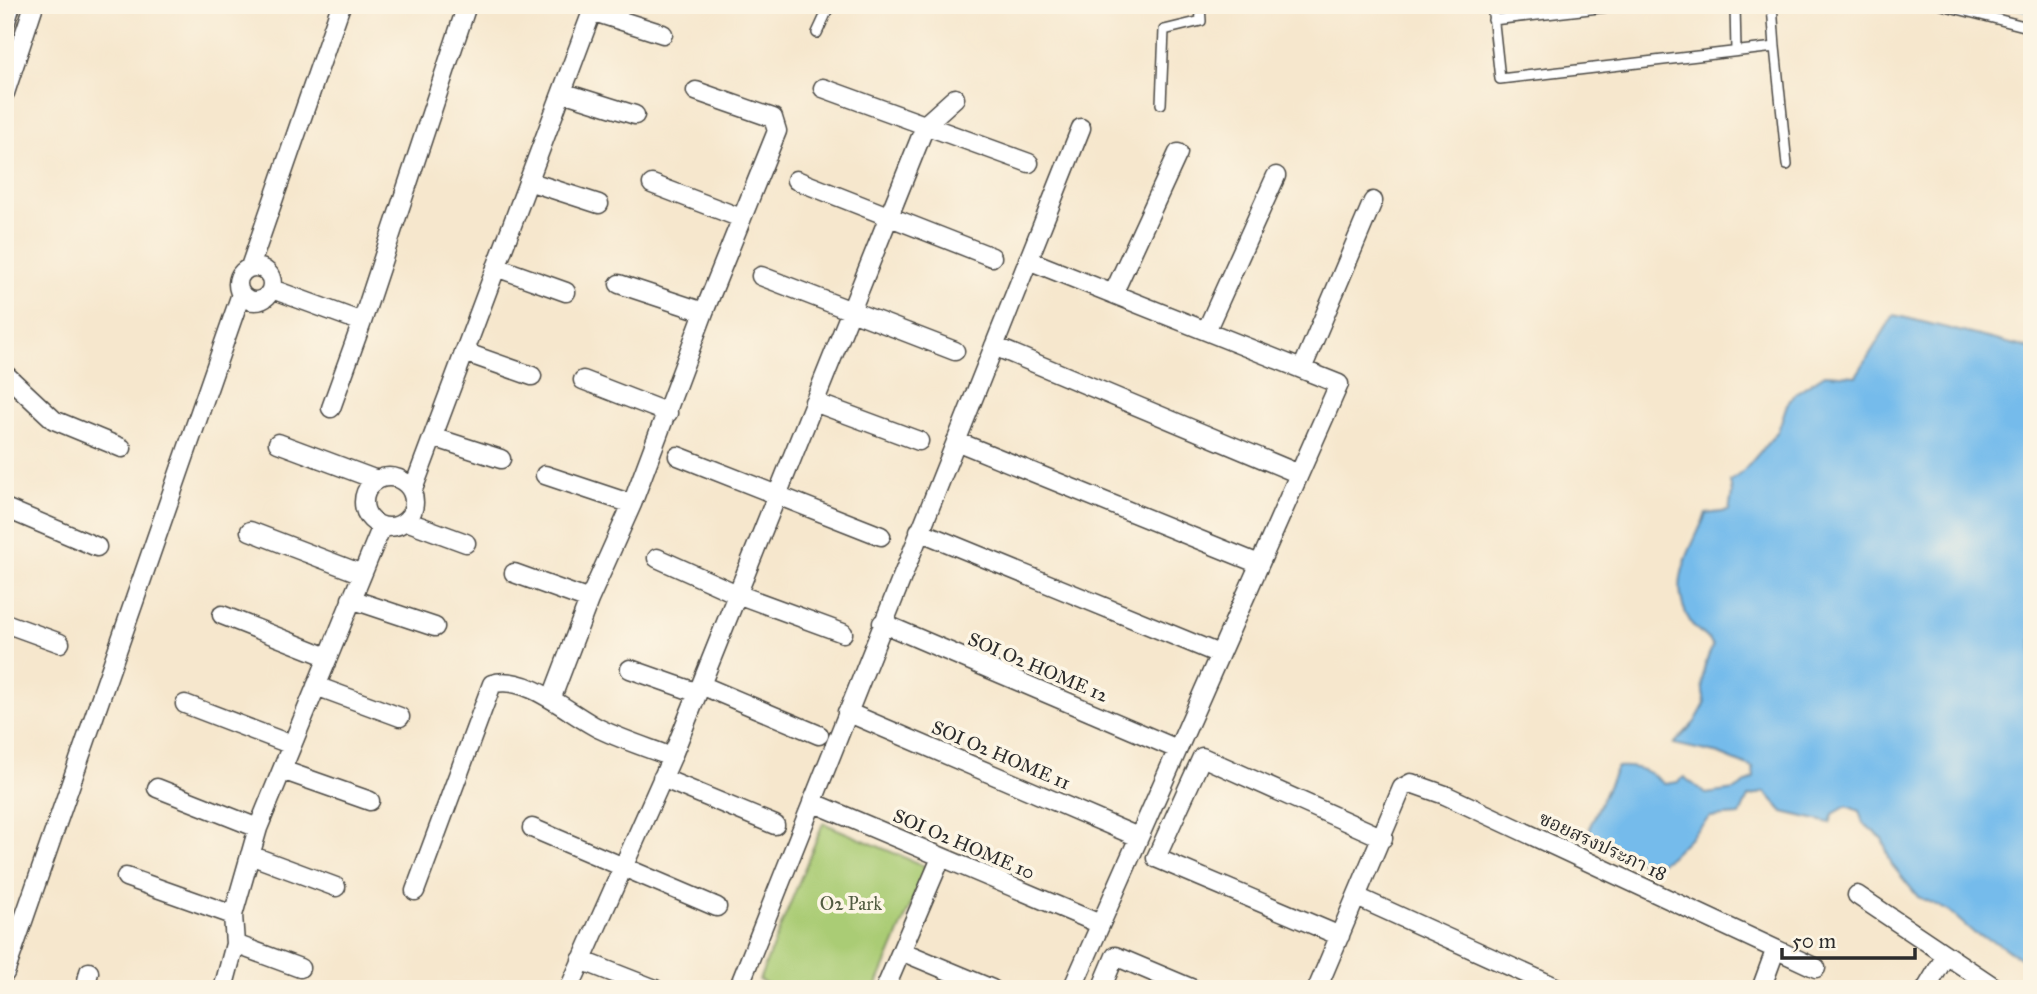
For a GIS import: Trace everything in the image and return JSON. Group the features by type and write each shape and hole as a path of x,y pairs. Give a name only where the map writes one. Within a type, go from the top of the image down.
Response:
{"street":[{"path":"5,24 12,5"},
{"path":"5,93 34,5"},
{"path":"5,973 241,294 239,278 250,267 341,5"},
{"path":"331,408 467,5"},
{"path":"412,492 590,17 597,13 663,34"},
{"path":"823,88 1029,163"},
{"path":"552,697 589,600 632,505 704,312 777,131 773,118 696,91"},
{"path":"562,92 635,115"},
{"path":"569,989 672,757 926,124 955,98"},
{"path":"744,987 847,712 1081,128"},
{"path":"1114,294 1178,153"},
{"path":"1206,331 1276,176"},
{"path":"796,180 992,257"},
{"path":"528,181 599,204"},
{"path":"653,184 741,218"},
{"path":"1302,369 1373,201"},
{"path":"1028,260 1339,384 1072,989"},
{"path":"241,294 245,298 258,301 264,299 272,289 270,274 265,269 250,267"},
{"path":"496,267 566,292"},
{"path":"761,275 850,313 955,351"},
{"path":"619,284 704,312"},
{"path":"272,289 362,322"},
{"path":"994,346 1299,474"},
{"path":"464,352 532,376"},
{"path":"5,374 54,420 122,447"},
{"path":"583,380 668,414"},
{"path":"814,402 919,441"},
{"path":"433,437 500,459"},
{"path":"956,441 1259,564"},
{"path":"278,443 377,480 393,477 408,485 412,492 414,508 406,522 398,526 374,523 365,509 366,493 377,480"},
{"path":"678,456 776,497 881,536"},
{"path":"545,475 632,505"},
{"path":"5,508 97,547"},
{"path":"406,522 466,543"},
{"path":"223,989 235,944 233,915 258,828 382,526"},
{"path":"250,531 362,574"},
{"path":"919,531 1219,654"},
{"path":"657,558 737,594 843,633"},
{"path":"514,573 589,600"},
{"path":"351,599 436,627"},
{"path":"222,615 328,657"},
{"path":"5,623 60,643"},
{"name":"SOI O2 HOME 12","path":"882,623 1177,749"},
{"path":"630,668 699,689 819,735"},
{"path":"415,891 492,684 506,682 552,697 598,728 672,757"},
{"path":"316,686 400,717"},
{"path":"185,704 292,745"},
{"name":"SOI O2 HOME 11","path":"847,712 1138,837"},
{"path":"1317,989 1383,838 1202,757 1156,858 1340,936"},
{"path":"282,770 370,801"},
{"path":"662,778 775,825"},
{"name":"ซอยสรงประภา 18","path":"1383,838 1402,788 1411,783 1445,795 1774,951 1816,968"},
{"path":"157,788 258,828"},
{"name":"SOI O2 HOME 10","path":"813,802 1100,924"},
{"path":"532,828 717,906"},
{"path":"250,855 336,887"},
{"path":"885,989 942,858"},
{"path":"126,877 233,915"},
{"path":"1857,895 1945,957 1997,989"},
{"path":"1357,897 1560,989"},
{"path":"235,944 300,968"},
{"path":"901,951 992,989"},
{"path":"1760,989 1774,951"},
{"path":"1101,989 1115,956 1193,989"},
{"path":"1926,989 1945,957"},
{"path":"581,960 655,989"}],"lane":[{"path":"817,33 830,5"},
{"path":"1161,104 1164,30 1202,21 1200,5"},
{"path":"1492,5 1500,79 1775,47"},
{"path":"1493,20 1625,5"},
{"path":"1735,5 1736,51"},
{"path":"1772,5 1787,166"},
{"path":"1942,5 2032,28"}],"green space":[{"name":"O2 Park","path":"823,823 927,867 875,989 779,989 759,980"}],"water":[{"path":"1894,315 2032,349 2032,966 1995,942 1975,934 1949,911 1918,897 1892,865 1882,838 1863,823 1859,811 1847,806 1833,814 1830,823 1783,812 1765,792 1748,797 1740,815 1710,817 1670,857 1652,867 1591,836 1590,826 1617,767 1642,770 1664,784 1678,782 1684,777 1706,794 1735,790 1754,778 1753,768 1719,754 1674,744 1695,722 1705,704 1703,674 1713,646 1693,626 1684,609 1681,595 1683,568 1706,514 1729,511 1732,494 1730,481 1742,473 1778,431 1787,404 1797,392 1825,374 1856,376"}],"waterway":[{"path":"2011,5 2032,10"}]}
